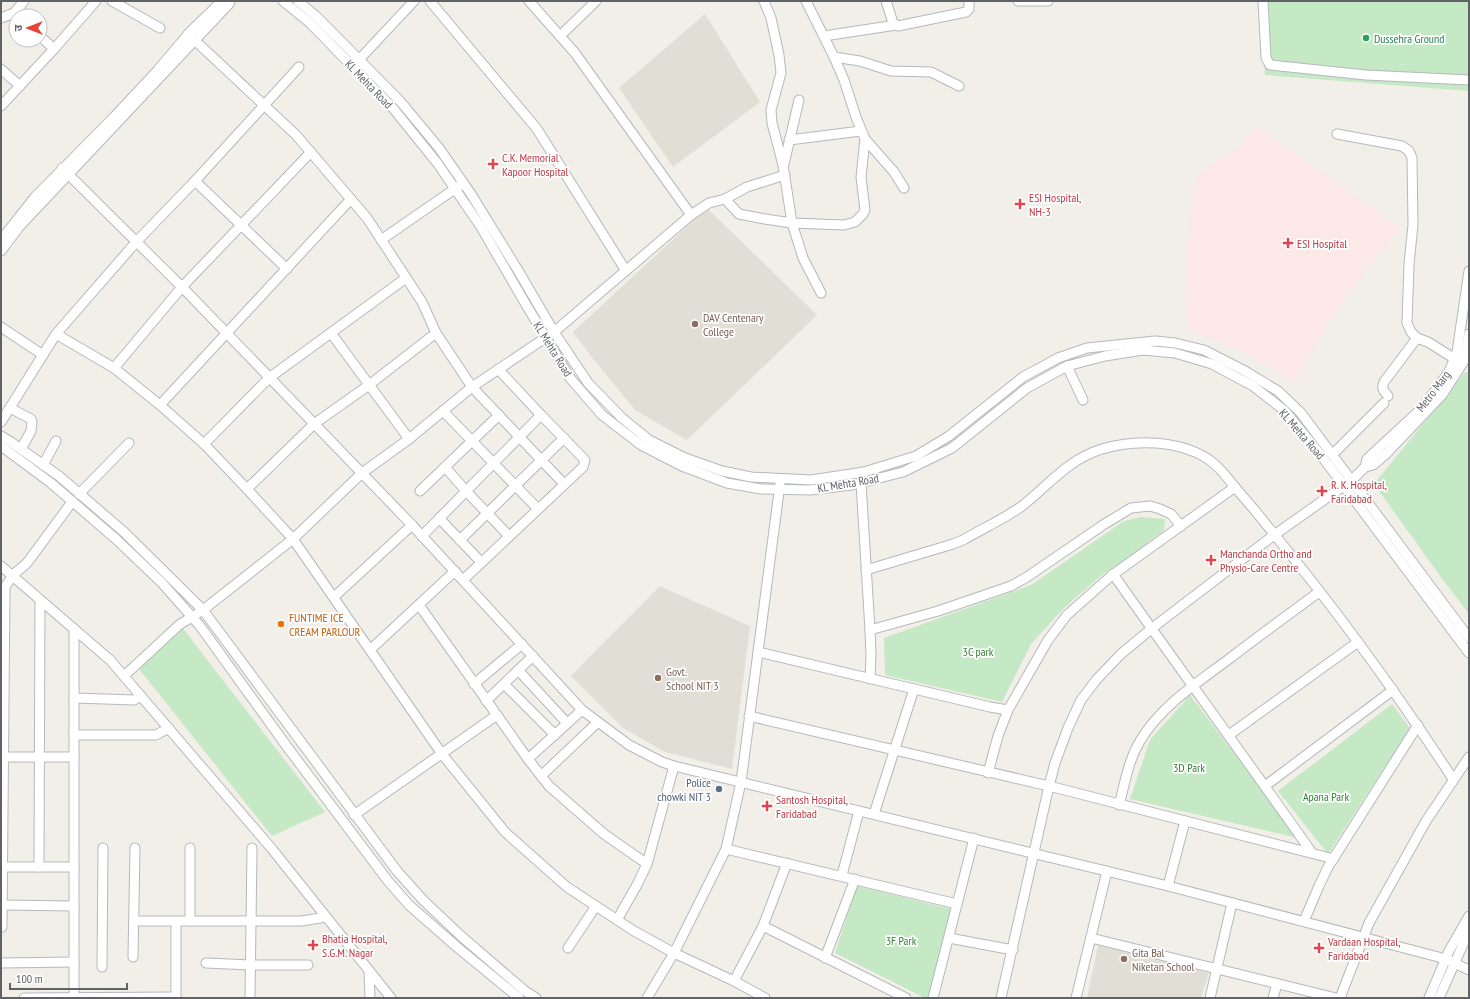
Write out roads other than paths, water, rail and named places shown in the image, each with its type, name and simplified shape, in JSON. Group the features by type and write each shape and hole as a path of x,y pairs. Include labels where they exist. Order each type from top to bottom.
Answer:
{"street":[{"path":"1,106 96,1"},
{"path":"112,1 160,28"},
{"path":"1,251 65,171 188,34 222,1"},
{"path":"1,240 35,197 65,171 195,41 229,4 230,1"},
{"name":"KL Mehta Road","path":"283,1 310,23 392,107 438,164 459,186"},
{"name":"KL Mehta Road","path":"298,1 317,17 400,101 439,148 481,227 550,335 588,384 622,418 649,440 685,458 722,471 751,477 811,480 864,472 916,456 949,436 1023,377 1058,358 1087,348 1155,341 1175,343 1204,350 1245,370 1278,391 1301,412 1469,638"},
{"path":"352,67 414,1"},
{"path":"430,1 537,129 626,271"},
{"path":"529,1 575,53 691,215"},
{"path":"560,36 596,1"},
{"path":"764,1 771,18 779,55 780,73 771,110 772,123 783,165 792,222 803,258 822,292"},
{"path":"806,1 844,80 863,135 894,172 904,188"},
{"path":"886,1 890,17 896,25"},
{"path":"824,36 966,12 969,9 969,1"},
{"path":"1018,1 1048,1"},
{"path":"1263,1 1266,58 1268,62 1274,66 1366,75 1469,80"},
{"path":"188,34 296,135 367,218 422,302 436,333 472,387 564,484"},
{"path":"48,43 54,49"},
{"path":"834,57 860,61 891,71 931,72 959,86"},
{"path":"1,422 56,334 137,241 195,181 299,67"},
{"path":"1,69 20,86"},
{"path":"783,165 799,100"},
{"path":"1337,134 1402,146 1408,149 1411,154 1413,225 1406,320 1408,327 1417,338 1428,342 1460,360"},
{"path":"789,140 863,135"},
{"path":"725,199 740,214 765,219 839,226 850,224 859,220 865,210 861,173 863,135"},
{"path":"114,368 182,287 311,152"},
{"path":"65,171 137,241 412,525 582,710 629,746 662,762 674,766 1107,870 1364,936 1446,959 1469,970"},
{"path":"124,676 179,625 203,610 293,538 362,473 409,439 472,387 550,335 691,215 709,203 725,199 747,187 785,175"},
{"path":"195,181 287,269"},
{"path":"381,240 459,186"},
{"path":"160,405 351,199"},
{"name":"Metro Marg","path":"1460,360 1460,336 1469,271"},
{"path":"204,444 269,378 406,278"},
{"path":"1,327 43,355"},
{"path":"331,333 409,439"},
{"path":"247,489 314,424 369,385 436,333"},
{"path":"56,334 114,368 160,405 204,444 293,538 442,754 505,832 568,887 634,931 674,953 734,981 765,998"},
{"name":"Metro Marg","path":"1002,998 1049,786 1068,728 1081,700 1121,654 1151,629 1275,535 1352,480 1365,467 1367,459 1423,407 1449,372 1460,360 1469,334"},
{"name":"KL Mehta Road","path":"550,335 570,378 602,415 641,445 682,466 727,483 761,489 810,490 861,483 902,472 952,448 1027,388 1067,366 1105,356 1143,350 1175,353 1212,364 1253,386 1285,411 1320,454 1469,653"},
{"path":"1333,454 1386,400 1382,390 1384,382 1417,338"},
{"path":"1067,366 1083,400"},
{"path":"463,580 583,467 585,460 498,369"},
{"path":"10,408 31,419 32,422 31,431 22,449"},
{"path":"443,411 538,509"},
{"path":"420,491 499,415"},
{"path":"422,536 541,415"},
{"path":"1,436 22,449 43,465 124,532 203,610 397,871 461,936 525,991 536,998"},
{"path":"460,540 564,438"},
{"path":"43,465 56,441"},
{"path":"79,494 129,443"},
{"path":"866,570 963,540 1017,509 1074,462 1103,449 1143,443 1176,447 1191,451 1214,463 1275,535 1358,642 1418,725 1453,779"},
{"path":"1,446 51,483 162,583 192,617 388,881 409,905 456,947 519,998"},
{"path":"445,467 486,514 509,536"},
{"path":"647,998 674,953 726,848 741,782 780,478"},
{"path":"861,483 870,630 870,679"},
{"path":"988,773 998,736 1008,710 1044,647 1077,604 1113,574 1235,486"},
{"path":"2,927 4,594 6,583 27,563 72,502"},
{"path":"870,630 938,612 1011,586 1131,508 1150,506 1160,508 1171,514 1181,526"},
{"path":"439,518 481,562"},
{"path":"334,598 412,525"},
{"path":"1,566 110,660 272,849 391,998"},
{"path":"370,650 455,571"},
{"path":"1113,574 1312,853"},
{"path":"1120,805 1128,768 1140,740 1160,715 1193,686 1319,592"},
{"path":"39,867 40,600"},
{"path":"419,605 486,701 549,786 604,834 647,864"},
{"path":"74,629 74,998"},
{"path":"1229,735 1358,642"},
{"path":"474,684 522,644"},
{"path":"758,652 1008,710"},
{"path":"486,701 533,656"},
{"path":"518,670 567,723"},
{"path":"504,684 555,735"},
{"path":"874,814 914,689"},
{"path":"1265,786 1393,690"},
{"path":"74,698 134,700 141,696"},
{"path":"528,759 582,710"},
{"path":"354,815 497,715"},
{"path":"750,716 894,749 988,773 1049,786 1334,859"},
{"path":"541,776 598,722"},
{"path":"1304,921 1319,886 1334,859 1418,725"},
{"path":"74,735 156,735 169,728"},
{"path":"3,757 74,757"},
{"path":"1340,998 1369,923 1394,876 1426,821 1469,757"},
{"path":"617,920 647,864 674,766"},
{"path":"842,875 858,811"},
{"path":"1168,886 1185,821"},
{"path":"933,998 974,838"},
{"path":"102,967 103,848"},
{"path":"133,957 135,848"},
{"path":"190,848 190,921"},
{"path":"250,998 252,848"},
{"path":"726,848 855,878 957,904"},
{"path":"734,981 763,926 787,863"},
{"path":"2,867 74,867"},
{"path":"1076,998 1107,870"},
{"path":"825,958 855,878"},
{"path":"1210,998 1232,903"},
{"path":"3,905 74,906"},
{"path":"568,948 596,906"},
{"path":"1430,998 1446,959 1469,916"},
{"path":"134,921 302,921 326,917"},
{"path":"24,998 176,997 176,921"},
{"path":"763,926 892,995 906,998"},
{"path":"1439,998 1469,931"},
{"path":"948,938 1013,950"},
{"path":"1091,938 1336,998"},
{"path":"1,963 74,962"},
{"path":"206,963 251,965 308,964"},
{"path":"370,971 370,998"},
{"path":"1274,998 1277,984"}],"place":[{"name":"Dussehra Ground","path":"1366,38"},
{"name":"C.K. Memorial Kapoor Hospital","path":"493,164"},
{"name":"ESI Hospital, NH-3","path":"1020,204"},
{"name":"ESI Hospital","path":"1288,243"},
{"name":"DAV Centenary College","path":"695,324"},
{"name":"R. K. Hospital, Faridabad","path":"1322,491"},
{"name":"Manchanda Ortho and Physio-Care Centre","path":"1211,560"},
{"name":"FUNTIME ICE CREAM PARLOUR","path":"281,624"},
{"name":"Govt. School NIT 3","path":"658,678"},
{"name":"Police chowki NIT 3","path":"719,789"},
{"name":"Santosh Hospital, Faridabad","path":"767,806"},
{"name":"Bhatia Hospital, S.G.M. Nagar","path":"313,945"},
{"name":"Vardaan Hospital, Faridabad","path":"1319,948"},
{"name":"Gita Bal Niketan School","path":"1124,959"}],"park label":[{"name":"3C park","path":"978,651"},
{"name":"3D Park","path":"1189,767"},
{"name":"Apana Park","path":"1326,796"},
{"name":"3F Park","path":"901,940"}]}
